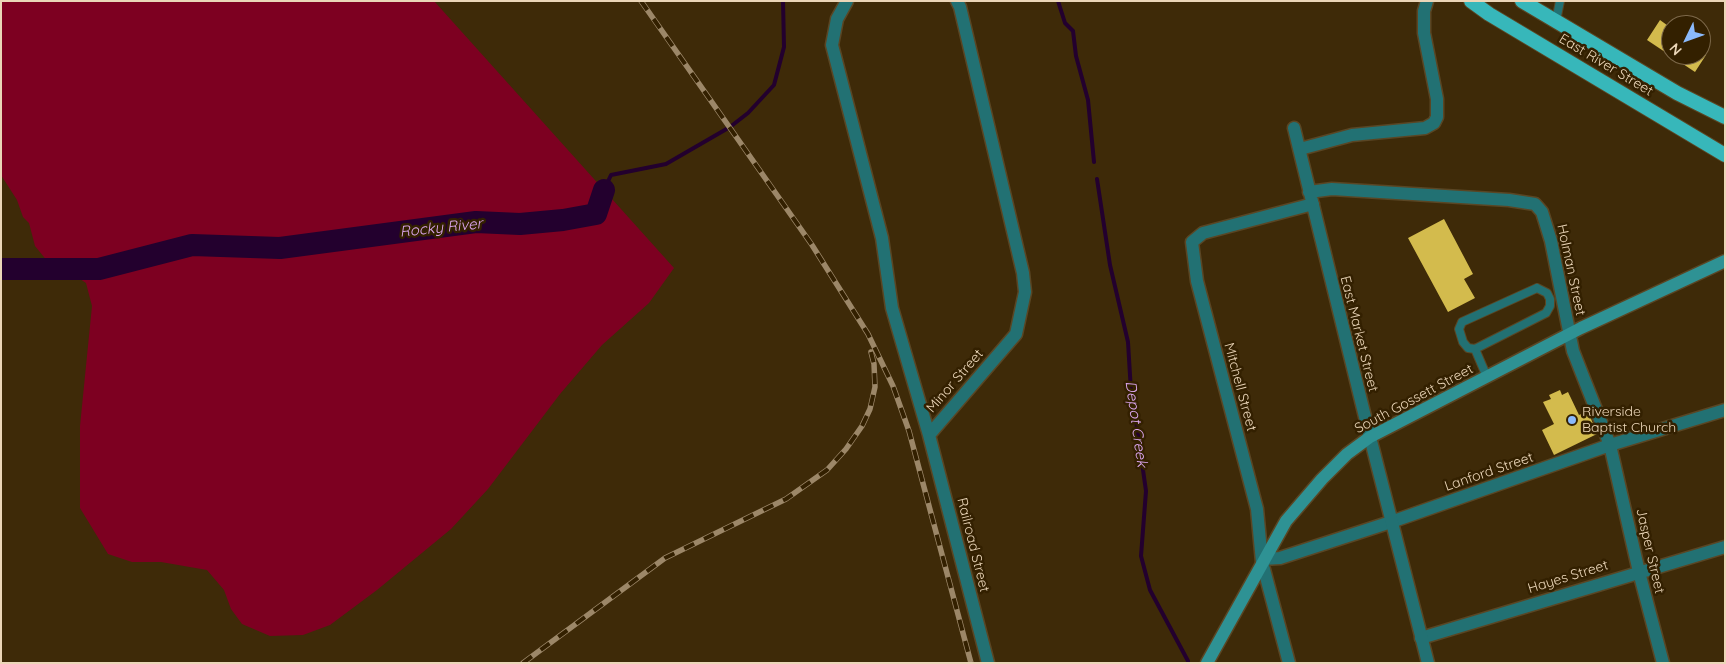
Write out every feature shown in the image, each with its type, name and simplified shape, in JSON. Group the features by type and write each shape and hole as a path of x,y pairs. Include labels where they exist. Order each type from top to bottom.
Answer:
{"highway":[{"name":"East River Street","path":"1471,1 1489,14 1725,155"},
{"name":"East River Street","path":"1531,4 1556,21 1677,93 1725,117"}],"main road":[{"name":"South Gossett Street","path":"1207,663 1263,559 1286,521 1322,479 1347,454 1370,437 1570,334 1725,261"}],"street":[{"name":"Minor Street","path":"847,1 837,19 832,45 882,238 892,308 929,435"},
{"name":"Minor Street","path":"929,435 1016,334 1025,292 1023,273 960,7 956,1"},
{"path":"1300,148 1352,135 1425,128 1434,123 1437,117 1437,99 1424,33 1424,11 1427,1"},
{"name":"East Market Street","path":"1294,128 1391,522 1428,663"},
{"name":"Holman Street","path":"1311,198 1332,189 1509,200 1535,204 1542,212 1550,241 1563,308 1574,351 1610,445"},
{"name":"Mitchell Street","path":"1289,663 1263,559 1257,509 1198,281 1192,242 1203,233 1311,198"},
{"name":"Lanford Street","path":"1263,559 1280,558 1391,522 1610,445 1725,410"},
{"name":"Railroad Street","path":"929,435 988,663"},
{"name":"Jasper Street","path":"1610,445 1638,572 1664,663"},
{"name":"Hayes Street","path":"1421,638 1725,547"}],"lane":[{"path":"1556,21 1560,1"},
{"path":"1546,313 1550,306 1550,299 1547,292 1537,288 1462,322 1459,328 1463,342 1468,348 1475,348 1546,313 1563,308"},
{"path":"1475,348 1487,377"}],"shaded area":[{"path":"1,1 434,1 674,268 649,303 602,345 560,394 488,489 451,529 377,590 330,625 303,635 270,636 242,624 231,609 224,590 207,570 161,562 132,562 108,554 80,508 80,426 92,306 86,283 55,262 48,262 35,246 29,223 23,217 17,200 1,175"}],"building":[{"path":"1660,20 1661,49 1647,40"},
{"path":"1684,65 1700,65 1695,72"},
{"path":"1444,219 1473,274 1464,279 1475,298 1448,312 1408,238"},
{"name":"Riverside Baptist Church","path":"1560,390 1562,395 1568,392 1579,415 1588,411 1597,434 1554,455 1542,430 1554,424 1543,402 1551,399 1549,395"}],"waterway":[{"name":"Rocky River","path":"604,190 611,175 666,164 730,127 748,113 774,85 784,47 783,1"},
{"name":"Depot Creek","path":"1058,1 1065,23 1073,31 1076,56 1088,100 1094,162"},
{"name":"Depot Creek","path":"1097,179 1110,265 1128,342 1132,408 1136,421 1146,491 1141,556 1150,590 1188,661"},
{"name":"Rocky River","path":"1,269 99,269 192,245 280,248 476,222 520,224 563,220 596,214 604,190"}],"railway":[{"path":"641,1 812,245 868,334 893,386 909,431 971,663"},
{"path":"523,663 665,558 786,499 827,470 846,449 862,426 870,409 875,387 874,364 871,352"}],"place":[{"name":"Riverside Baptist Church","path":"1572,420"}]}
